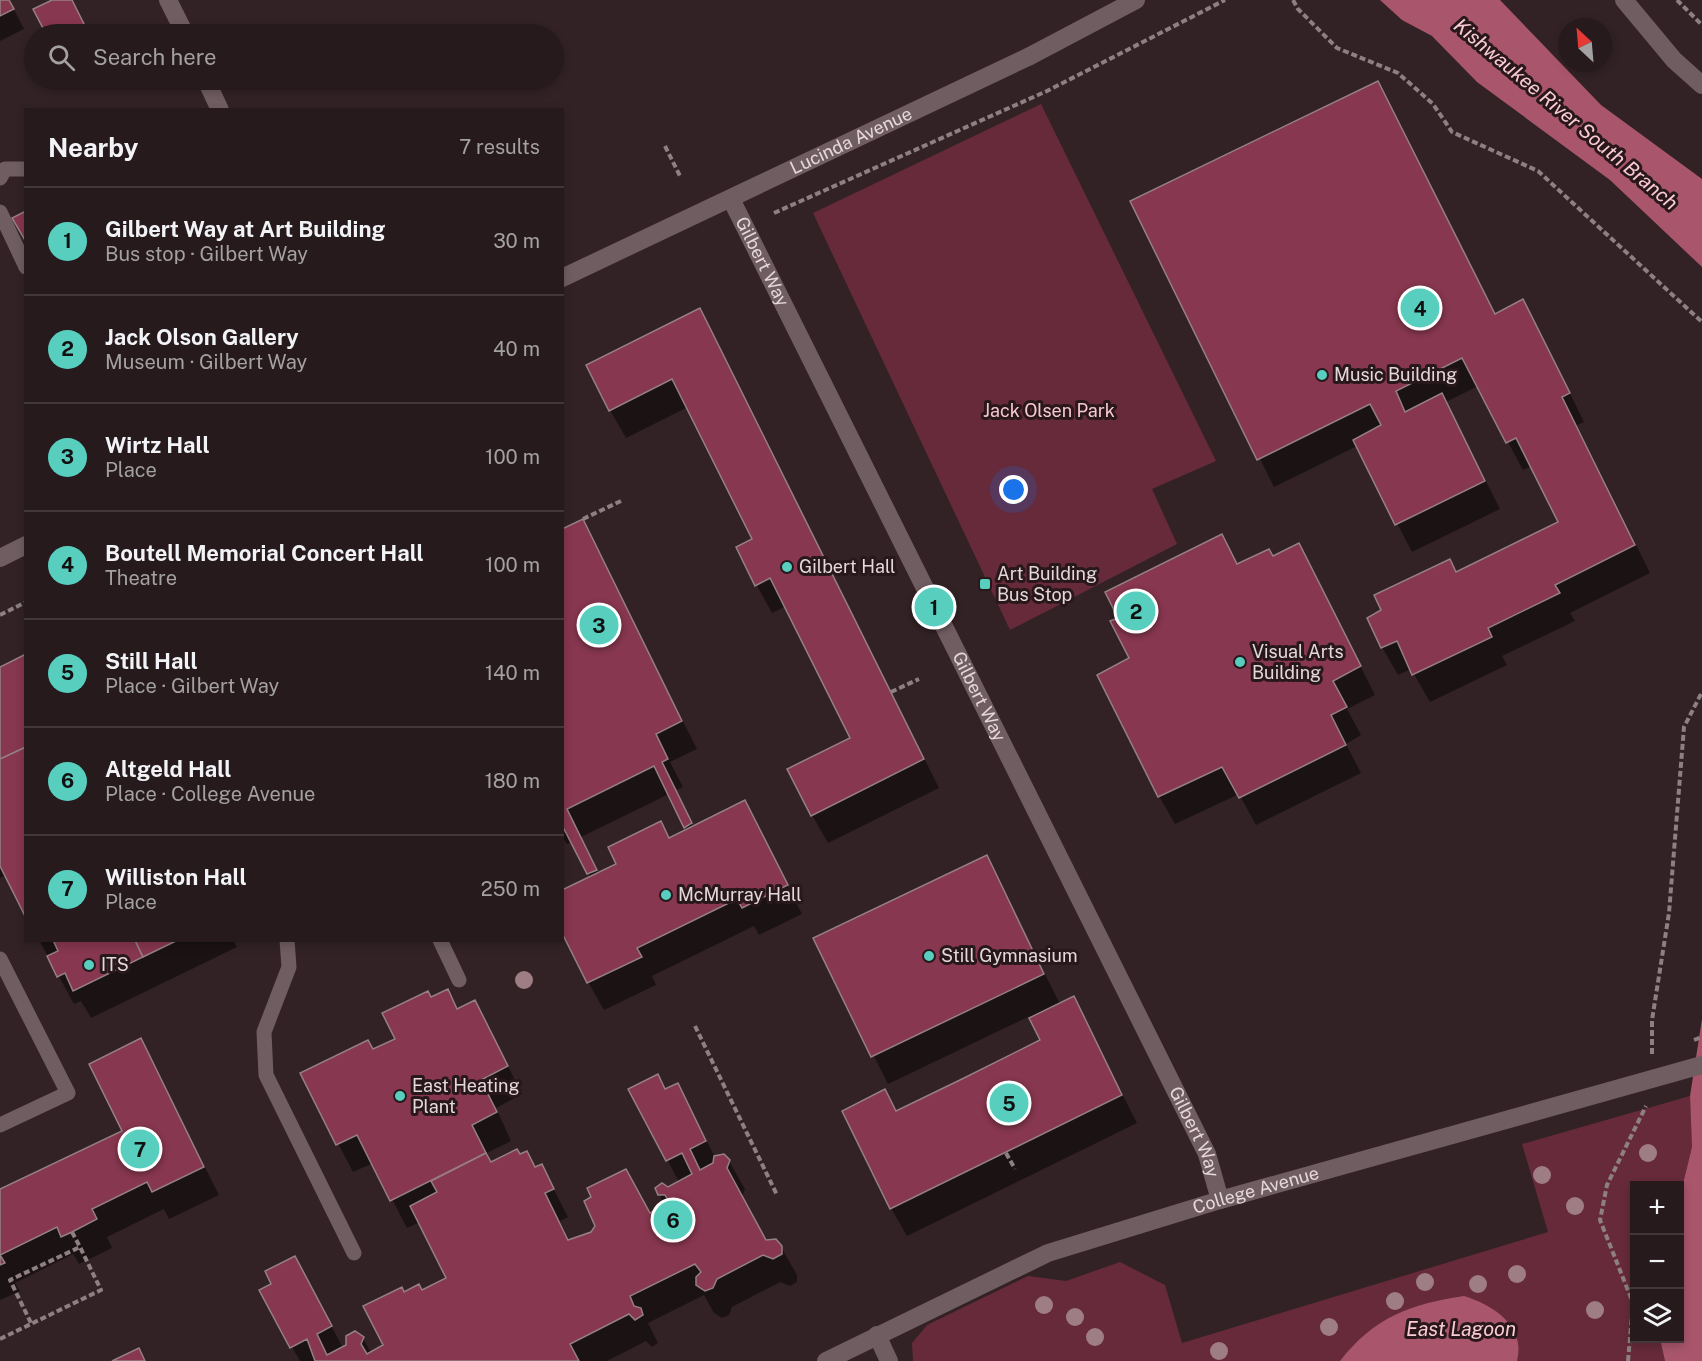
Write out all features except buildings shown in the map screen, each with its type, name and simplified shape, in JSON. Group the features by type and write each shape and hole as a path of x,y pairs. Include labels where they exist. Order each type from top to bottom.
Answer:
{"street":[{"path":"168,0 179,24"},
{"name":"Lucinda Avenue","path":"564,277 1030,56 1117,4 1136,0"},
{"path":"1624,0 1674,60 1702,85"},
{"path":"211,90 219,108"},
{"name":"Gilbert Way","path":"731,199 1207,1154 1220,1200"},
{"path":"0,558 24,546"},
{"name":"College Avenue","path":"826,1361 1048,1253 1220,1200 1702,1065"},
{"path":"877,1335 889,1361"}],"lane":[{"path":"0,178 5,169 24,169"},
{"path":"0,212 24,263"},
{"path":"286,942 290,967 264,1032 266,1075 354,1253"},
{"path":"441,942 459,980"},
{"path":"0,959 68,1093 0,1125"}],"path":[{"path":"774,213 1047,91 1225,0"},
{"path":"1293,0 1298,9 1337,48 1398,73 1433,104 1452,132 1538,171 1702,322"},
{"path":"1677,0 1702,25"},
{"path":"665,146 680,176"},
{"path":"583,519 623,500"},
{"path":"0,615 24,603"},
{"path":"891,692 919,679"},
{"path":"1628,1361 1633,1303 1600,1220 1607,1185 1646,1109 1651,1081 1652,1020 1669,913 1684,728 1702,692"},
{"path":"694,1026 777,1194"},
{"path":"1006,1153 1015,1169"},
{"path":"0,1339 101,1290 72,1232"},
{"path":"31,1323 10,1280 80,1247"}],"green space":[{"name":"Jack Olsen Park","path":"1041,104 1216,461 1152,489 1177,544 1010,630 813,213"},
{"path":"1690,1096 1692,1147 1684,1181 1630,1181 1630,1343 1661,1343 1665,1361 913,1361 912,1343 927,1325 1028,1276 1066,1281 1120,1262 1165,1285 1182,1343 1548,1232 1522,1144"}],"water":[{"name":"Kishwaukee River South Branch","path":"1380,0 1500,0 1558,60 1558,72 1569,72 1601,105 1702,179 1702,267 1610,180 1477,82 1432,36 1402,20"},
{"path":"1702,1019 1702,1361 1665,1361 1661,1343 1684,1343 1684,1181 1692,1147 1690,1096"},
{"name":"East Lagoon","path":"1464,1296 1496,1311 1512,1327 1517,1337 1517,1361 1340,1361 1366,1333 1395,1315 1427,1303"}],"place":[{"name":"Boutell Memorial Concert Hall","path":"1420,308"},
{"name":"Music Building","path":"1322,375"},
{"name":"Gilbert Hall","path":"787,567"},
{"name":"Art Building Bus Stop","path":"985,584"},
{"name":"Gilbert Way at Art Building","path":"934,607"},
{"name":"Jack Olson Gallery","path":"1136,611"},
{"name":"Wirtz Hall","path":"599,625"},
{"name":"Visual Arts Building","path":"1240,662"},
{"name":"McMurray Hall","path":"666,895"},
{"name":"Still Gymnasium","path":"929,956"},
{"name":"ITS","path":"89,965"},
{"name":"East Heating Plant","path":"400,1096"},
{"name":"Still Hall","path":"1009,1103"},
{"name":"Williston Hall","path":"140,1149"},
{"name":"Altgeld Hall","path":"673,1220"}]}
